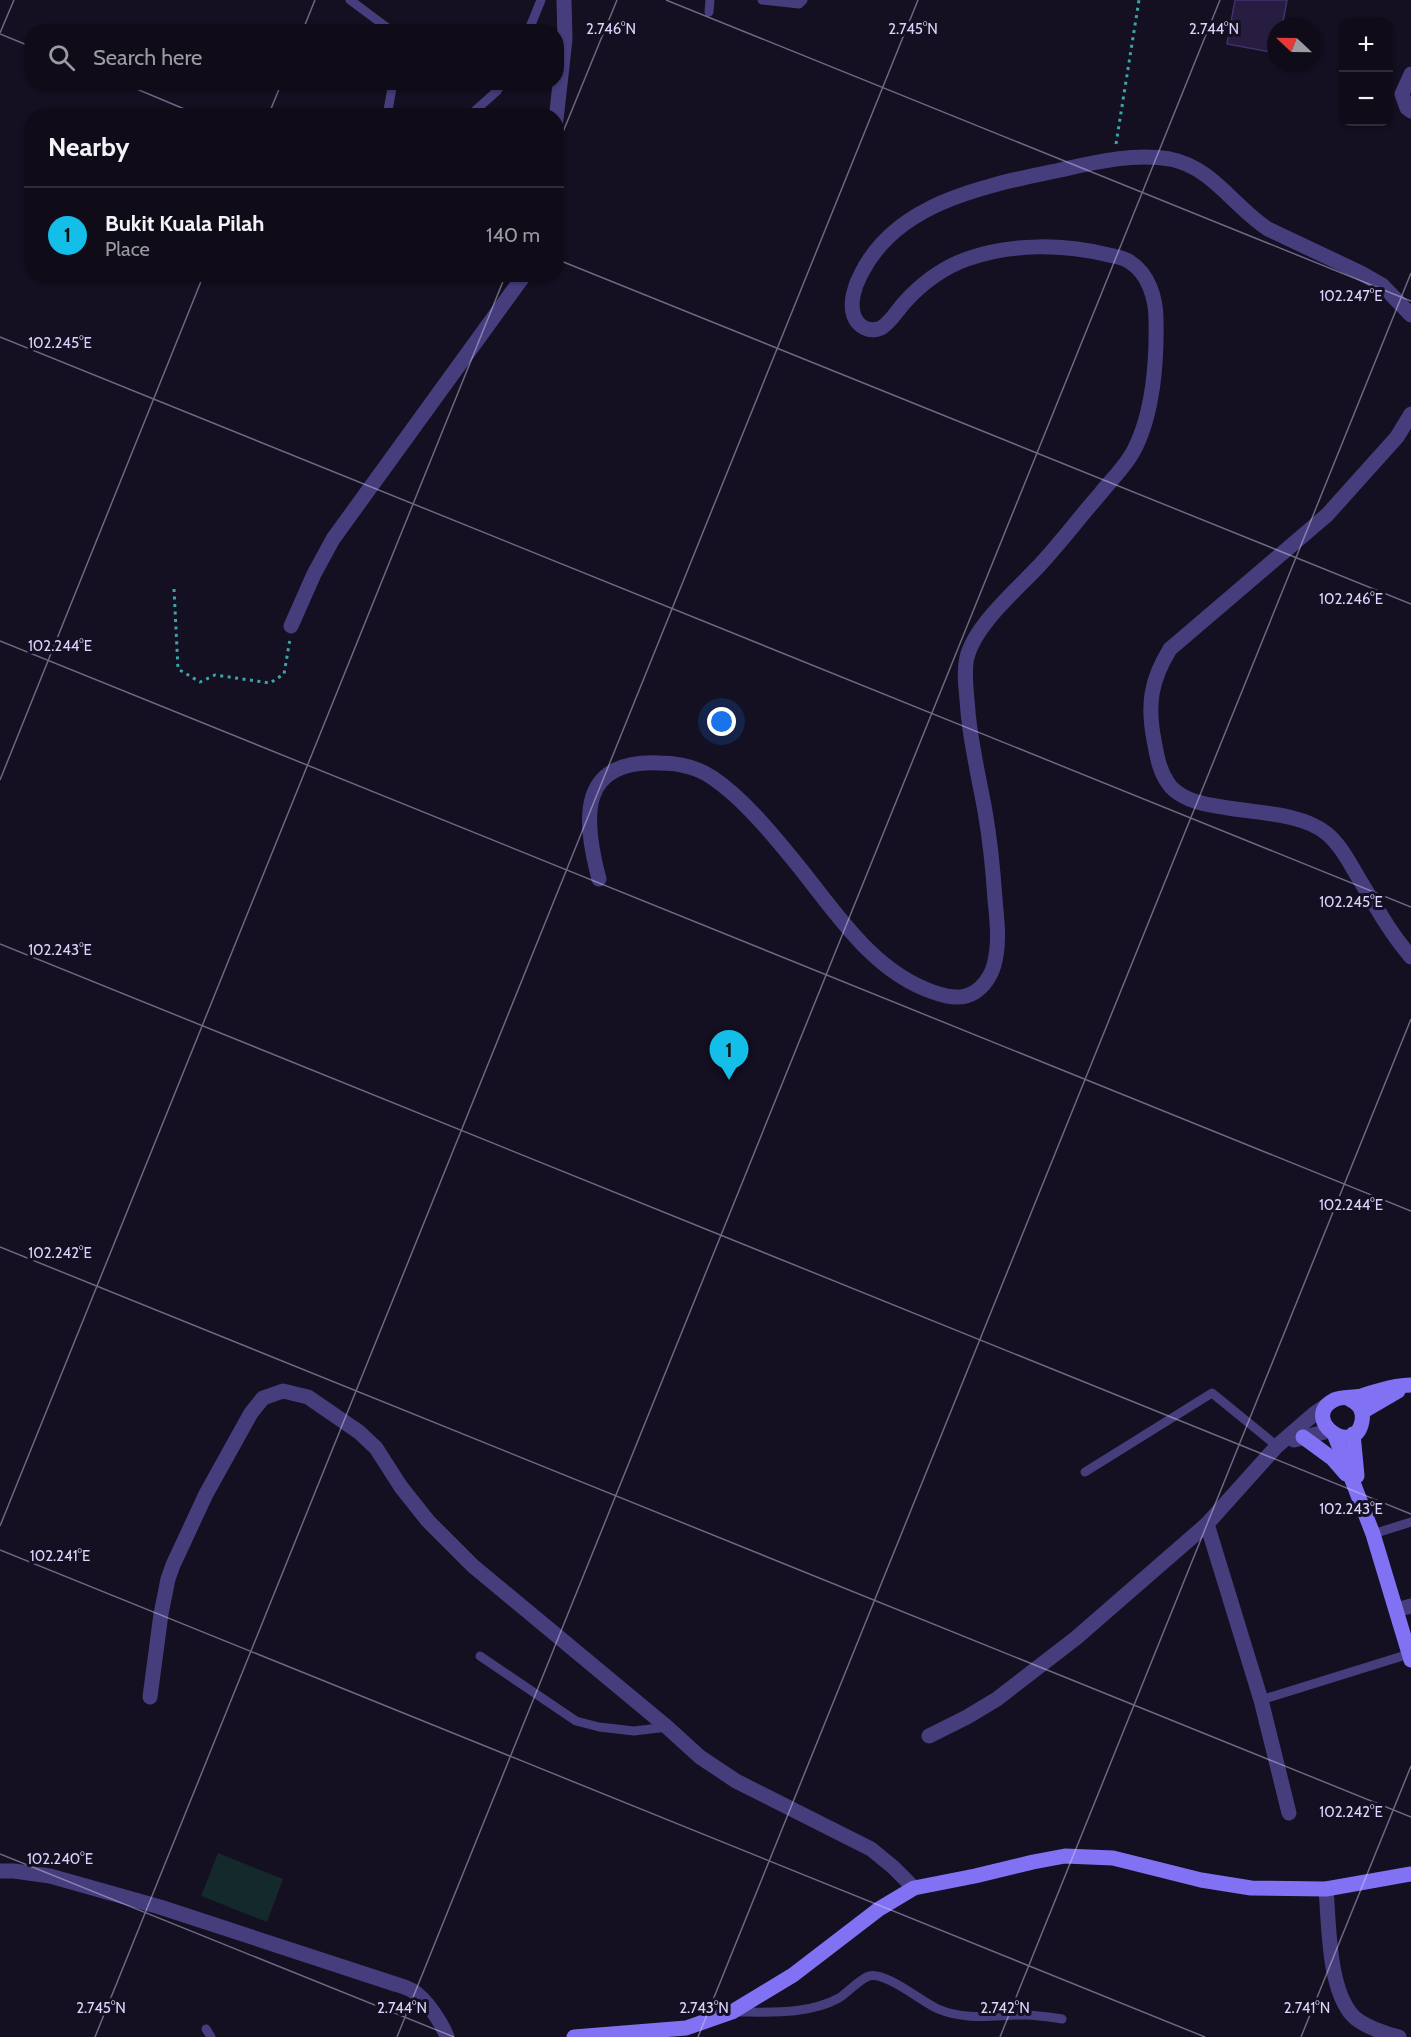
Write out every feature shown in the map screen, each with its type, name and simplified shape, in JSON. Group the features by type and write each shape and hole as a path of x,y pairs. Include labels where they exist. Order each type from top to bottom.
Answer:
{"street":[{"path":"564,0 564,48"},
{"path":"1411,74 1402,94 1407,108 1411,111"},
{"path":"557,108 559,90"},
{"path":"598,879 591,851 589,824 592,797 601,782 612,770 630,763 676,763 696,768 715,779 750,811 858,939 873,955 906,980 934,993 958,998 971,996 982,987 993,971 998,945 998,928 991,854 970,732 966,681 968,652 988,621 1046,558 1131,456 1148,414 1156,316 1153,294 1142,272 1122,258 1091,251 1028,247 991,252 936,274 879,329 870,330 862,327 855,320 854,292 859,277 876,249 902,226 936,204 975,189 1114,159 1167,158 1186,163 1214,181 1255,220 1268,229 1382,285 1411,315"},
{"path":"291,626 314,574 333,539 519,282"},
{"path":"1411,414 1397,437 1327,515 1170,649 1152,683 1151,707 1152,732 1160,769 1169,786 1183,797 1197,802 1278,814 1303,820 1326,832 1340,848 1391,932 1411,957"},
{"path":"929,1736 997,1699 1076,1638 1207,1524 1276,1446 1314,1414 1337,1399 1349,1399 1410,1385"},
{"path":"1362,1412 1410,1385"},
{"path":"150,1696 161,1614 173,1565 206,1494 251,1413 263,1398 283,1390 308,1397 359,1432 376,1448 401,1487 428,1521 472,1566 668,1727 700,1757 736,1781 871,1850 893,1867 914,1888"},
{"path":"1276,1446 1303,1437 1332,1433 1348,1437 1353,1434 1361,1425 1362,1412 1355,1402 1349,1399"},
{"path":"1327,1405 1323,1414 1324,1423 1332,1433 1357,1489 1404,1608 1410,1658"},
{"path":"1353,1434 1357,1489"},
{"path":"1303,1437 1333,1459 1357,1489"},
{"path":"1207,1524 1261,1700 1289,1813"},
{"path":"574,2037 685,2033 732,2012 793,1975 830,1944 879,1909 914,1888 1033,1862 1065,1856 1113,1858 1202,1880 1251,1888 1326,1889 1411,1874"},
{"path":"0,1871 50,1876 160,1907 415,1991 431,2009 444,2028 447,2037"},
{"path":"1326,1889 1336,1986 1353,2016 1381,2032 1399,2037"}],"lane":[{"path":"350,0 382,24"},
{"path":"532,24 542,0"},
{"path":"709,12 710,0"},
{"path":"762,0 799,4 803,0"},
{"path":"388,108 392,90"},
{"path":"478,108 498,90"},
{"path":"1085,1472 1212,1393 1276,1446"},
{"path":"1373,1534 1411,1522"},
{"path":"480,1656 576,1721 599,1727 634,1731 668,1727"},
{"path":"1261,1700 1410,1658"},
{"path":"732,2012 784,2012 810,2008 838,1998 868,1976 880,1976 936,2008 952,2014 1026,2015 1062,2019"}],"path":[{"path":"1116,146 1138,0"},
{"path":"174,589 178,669 200,682 215,675 270,683 285,674 291,626"}],"green space":[{"path":"218,1853 283,1879 267,1922 201,1896"}],"building":[{"path":"1235,0 1287,0 1284,18 1267,18 1267,51 1227,44"}],"place":[{"name":"Bukit Kuala Pilah","path":"729,1080"}]}
